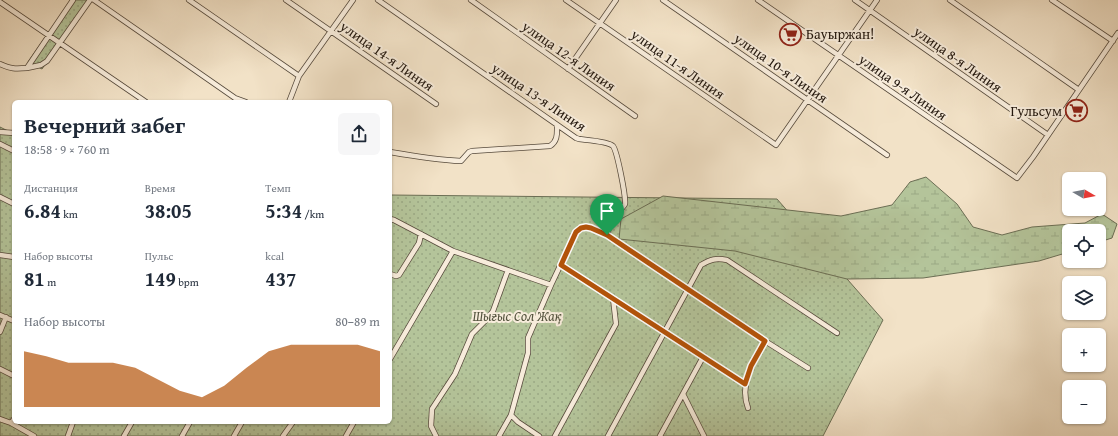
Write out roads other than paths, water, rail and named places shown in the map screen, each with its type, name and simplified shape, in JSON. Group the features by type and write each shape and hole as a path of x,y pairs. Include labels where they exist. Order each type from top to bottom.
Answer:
{"street":[{"path":"27,68 73,0"},
{"path":"0,64 16,69 41,65 47,61 90,0"},
{"path":"94,0 235,98 240,100"},
{"path":"189,0 299,76"},
{"name":"улица 14-я Линия","path":"286,0 436,104"},
{"path":"289,100 299,76 353,0"},
{"name":"улица 13-я Линия","path":"378,0 579,140 608,143 613,146 616,154 625,204 615,214 610,222 607,235"},
{"name":"улица 12-я Линия","path":"471,0 635,116"},
{"name":"улица 11-я Линия","path":"566,0 776,145 808,100"},
{"path":"568,69 616,0"},
{"name":"улица 10-я Линия","path":"663,0 887,155"},
{"name":"улица 9-я Линия","path":"758,0 1016,178 1048,135"},
{"name":"улица 8-я Линия","path":"855,0 1048,135"},
{"path":"808,100 877,0"},
{"path":"950,0 1079,90"},
{"path":"1052,0 1113,41"},
{"path":"0,2 143,100"},
{"path":"1048,135 1118,33"},
{"path":"392,152 416,157 461,161 469,152 472,151 550,146 556,141 557,125"},
{"path":"0,132 12,133"},
{"path":"0,144 12,150"},
{"path":"0,197 12,203"},
{"path":"392,220 453,251 551,285"},
{"path":"499,436 511,415 528,353 528,338 576,232 581,228 591,228 607,235 765,341 808,368"},
{"path":"392,275 399,275 419,243 421,234"},
{"path":"392,356 453,251"},
{"path":"0,255 12,257"},
{"path":"608,436 701,265 711,260 728,260 837,333"},
{"path":"561,265 745,384"},
{"path":"436,436 431,426 432,409 455,374 472,334 493,311 508,270"},
{"path":"555,436 616,324 614,298"},
{"path":"0,315 12,320"},
{"path":"0,332 6,317"},
{"path":"748,408 745,400 745,384 751,366 765,341"},
{"path":"660,436 703,357"},
{"path":"0,370 12,375"},
{"path":"683,394 704,436"},
{"path":"511,415 518,422 539,436"},
{"path":"0,419 11,423"},
{"path":"13,424 34,436"},
{"path":"68,436 73,424"},
{"path":"124,436 131,424"},
{"path":"182,436 189,424"},
{"path":"234,436 241,424"},
{"path":"283,436 292,424"},
{"path":"346,436 353,424"}],"place":[{"name":"Бауыржан!","path":"790,34"},
{"name":"Гульсум","path":"1077,111"}],"park label":[{"name":"Шығыс Сол Жақ","path":"517,316"}]}
